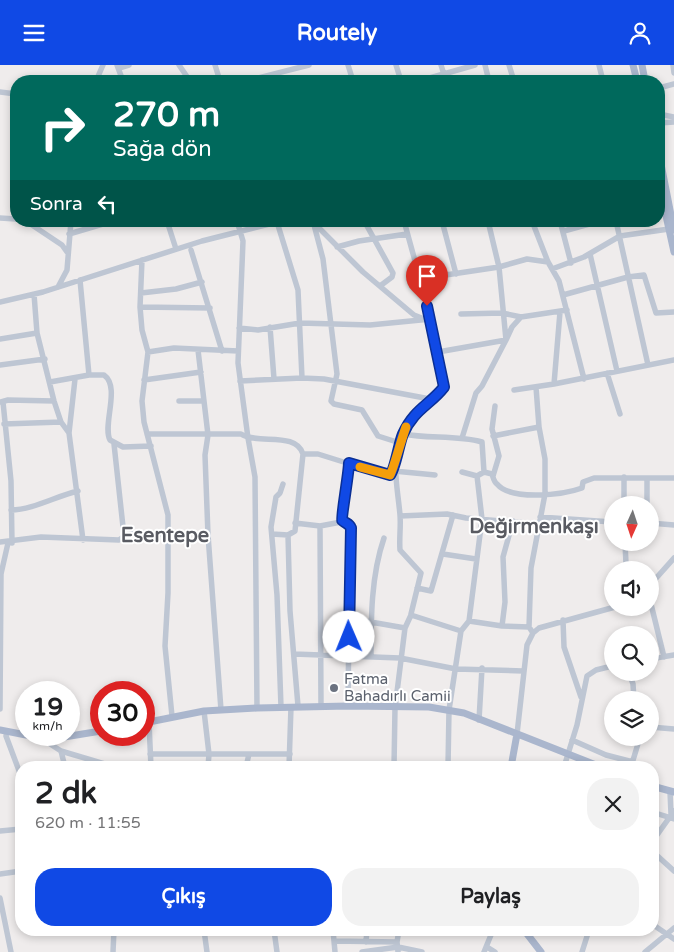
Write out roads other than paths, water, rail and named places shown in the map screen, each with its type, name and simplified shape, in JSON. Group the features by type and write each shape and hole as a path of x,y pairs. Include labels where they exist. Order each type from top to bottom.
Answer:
{"main road":[{"path":"665,178 671,201 671,230"},
{"path":"665,207 674,252"},
{"path":"155,720 204,711 257,708 321,706 429,707 449,710 479,720 586,761"},
{"path":"512,761 517,734"},
{"path":"659,788 672,792"},
{"path":"529,936 541,952"}],"street":[{"path":"118,67 129,65"},
{"path":"270,75 309,65"},
{"path":"441,65 444,75 475,65"},
{"path":"673,65 674,73"},
{"path":"35,227 62,245 67,252"},
{"path":"58,287 67,270 70,227"},
{"path":"69,234 92,227"},
{"path":"168,227 176,249"},
{"path":"239,227 241,231 238,351 240,381 255,477 257,708"},
{"path":"0,302 58,287 176,249 252,227"},
{"path":"280,227 295,277 300,323 302,378"},
{"path":"314,227 324,259 337,374 330,397 332,403 362,410 378,436 400,443"},
{"path":"318,227 337,247 414,315 428,320"},
{"path":"368,227 393,273 392,277 380,286"},
{"path":"394,761 395,708 400,658 405,628 411,614 421,573 400,550 400,515 394,471 395,457 409,422 444,387 438,352 428,320 420,279 405,227"},
{"path":"444,227 456,274"},
{"path":"489,227 499,267 506,340"},
{"path":"534,227 548,262 557,275 584,379"},
{"path":"562,227 571,263"},
{"path":"564,231 578,227"},
{"path":"618,227 648,365"},
{"path":"552,269 590,254 620,236 671,230"},
{"path":"337,247 407,234"},
{"path":"191,250 222,351"},
{"path":"590,254 617,371"},
{"path":"420,279 499,267 527,259 548,262"},
{"path":"142,260 140,307 142,330 148,352 142,401 147,434 168,515 165,646 172,716"},
{"path":"563,295 628,277 644,275 656,313 674,312"},
{"path":"80,280 89,375"},
{"path":"141,293 176,289 202,282"},
{"path":"34,294 37,333 54,401 61,422 69,433"},
{"path":"140,307 210,308"},
{"path":"461,314 502,313 521,317 566,310"},
{"path":"554,384 560,312"},
{"path":"462,438 476,393 482,386 512,327 521,317"},
{"path":"239,328 258,330 300,323 370,325 428,320"},
{"path":"270,327 274,379"},
{"path":"0,339 37,333"},
{"path":"438,352 506,340"},
{"path":"148,352 174,348 238,351"},
{"path":"198,350 208,435 205,455 208,535 221,711"},
{"path":"0,365 45,359"},
{"path":"514,390 584,379 674,360"},
{"path":"144,380 200,372"},
{"path":"607,373 620,414"},
{"path":"50,383 89,375 104,375 110,383 111,411 108,436 114,444 124,536"},
{"path":"240,381 302,378 335,381 430,399"},
{"path":"75,379 69,433 83,540"},
{"path":"533,633 529,627 531,568 545,494 545,459 539,427 536,387"},
{"path":"0,709 1,574 10,543 12,511 2,402 54,401"},
{"path":"179,401 204,401"},
{"path":"495,406 493,436 499,456 493,475 497,485 506,491 536,496 568,493 582,488 583,482 594,478 674,478"},
{"path":"4,424 61,422"},
{"path":"493,436 539,427"},
{"path":"147,434 241,434 248,438 294,441 304,453 318,454 382,474 390,475 394,471 435,475"},
{"path":"403,434 462,438 482,442 484,473"},
{"path":"114,444 133,448 151,446"},
{"path":"272,535 288,535 294,531 304,453"},
{"path":"348,706 351,528 344,522 341,515 348,486 349,463"},
{"path":"462,472 477,476 484,473 493,475"},
{"path":"448,761 449,710 461,631 469,621 482,519 477,476"},
{"path":"624,477 624,496"},
{"path":"647,477 647,496"},
{"path":"281,707 278,595 272,535 276,497 280,493 283,484"},
{"path":"12,511 22,510 60,495 78,491"},
{"path":"400,515 453,515 513,521 604,522"},
{"path":"417,588 431,591 453,515"},
{"path":"502,626 505,602 503,557 513,521"},
{"path":"295,523 320,526 344,522"},
{"path":"659,524 674,525"},
{"path":"320,526 321,706"},
{"path":"0,542 10,543 41,537 119,540 124,536 138,534 168,535"},
{"path":"288,535 294,654 294,707 289,761"},
{"path":"372,657 371,621 377,564 384,538"},
{"path":"443,554 476,559"},
{"path":"659,575 674,558"},
{"path":"517,734 527,645 533,633 539,628 563,620 604,610"},
{"path":"411,614 461,631"},
{"path":"654,616 664,657"},
{"path":"348,618 405,628"},
{"path":"563,620 564,647 581,697"},
{"path":"469,621 502,626 529,627"},
{"path":"294,654 400,658 456,669 482,668 523,671"},
{"path":"659,658 674,655"},
{"path":"479,720 482,668"},
{"path":"566,761 586,676 596,669 604,668"},
{"path":"204,711 208,761"},
{"path":"659,728 674,729"},
{"path":"3,730 15,761"},
{"path":"572,740 622,761"},
{"path":"53,746 61,751 95,761"},
{"path":"149,746 151,761"},
{"path":"633,761 637,746"},
{"path":"61,751 64,761"},
{"path":"150,754 290,754"},
{"path":"247,761 249,754"},
{"path":"659,832 672,815 672,792"},
{"path":"659,812 672,815"},
{"path":"0,831 15,830"},
{"path":"659,857 674,871"},
{"path":"0,874 15,872"},
{"path":"0,898 12,952"},
{"path":"645,952 674,928"},
{"path":"659,929 674,939"},
{"path":"113,952 114,936"},
{"path":"205,936 206,952"},
{"path":"275,936 277,952"},
{"path":"334,936 335,952"},
{"path":"366,936 366,942"},
{"path":"491,936 486,949 495,952"},
{"path":"582,952 588,936"},
{"path":"334,941 366,942 420,951"},
{"path":"362,952 398,947"}],"place":[{"name":"Fatma Bahadırlı Camii","path":"334,688"}],"district":[{"name":"Değirmenkaşı","path":"534,526"},
{"name":"Esentepe","path":"165,535"}]}
